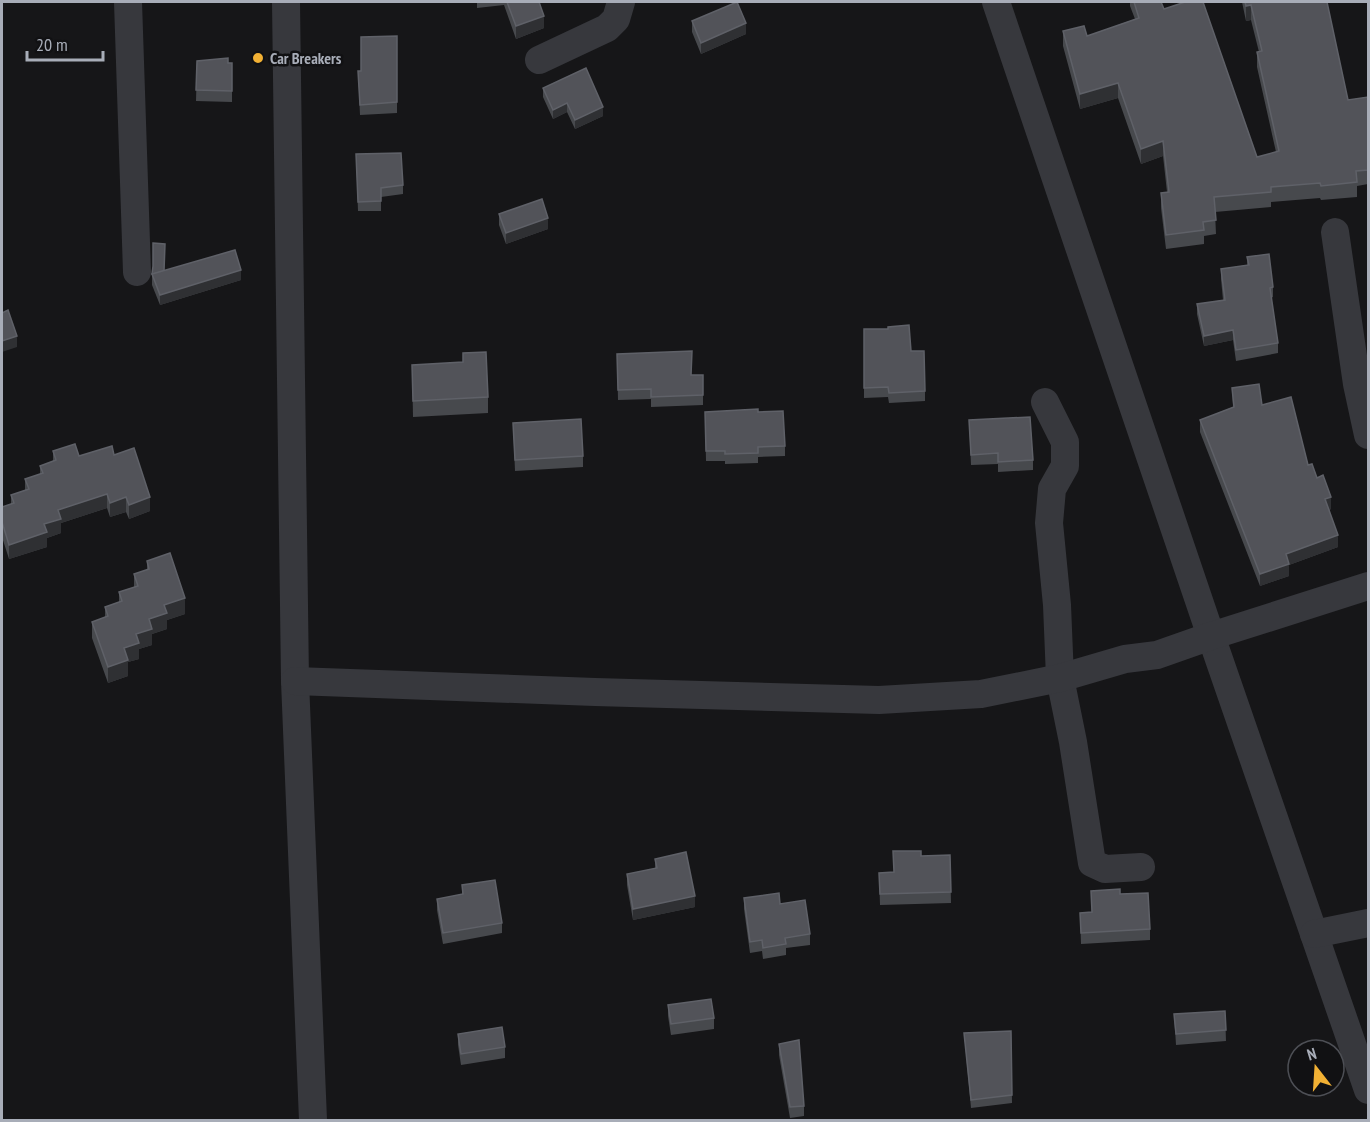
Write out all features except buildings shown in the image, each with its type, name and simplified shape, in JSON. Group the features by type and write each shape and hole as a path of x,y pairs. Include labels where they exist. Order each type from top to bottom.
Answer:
{"street":[{"path":"128,2 136,272"},
{"path":"286,2 295,681 313,1120"},
{"path":"538,60 608,28 616,19 621,2"},
{"path":"996,2 1368,1090"},
{"path":"1335,231 1357,384 1368,435"},
{"path":"1045,402 1065,442 1065,466 1052,489 1049,523 1057,605 1060,678 1073,742 1092,863 1105,869 1141,867"},
{"path":"295,681 595,693 879,700 981,694 1060,678 1125,659 1157,655 1368,585"},
{"path":"1314,934 1368,923"}],"place":[{"name":"Car Breakers","path":"258,58"}]}
